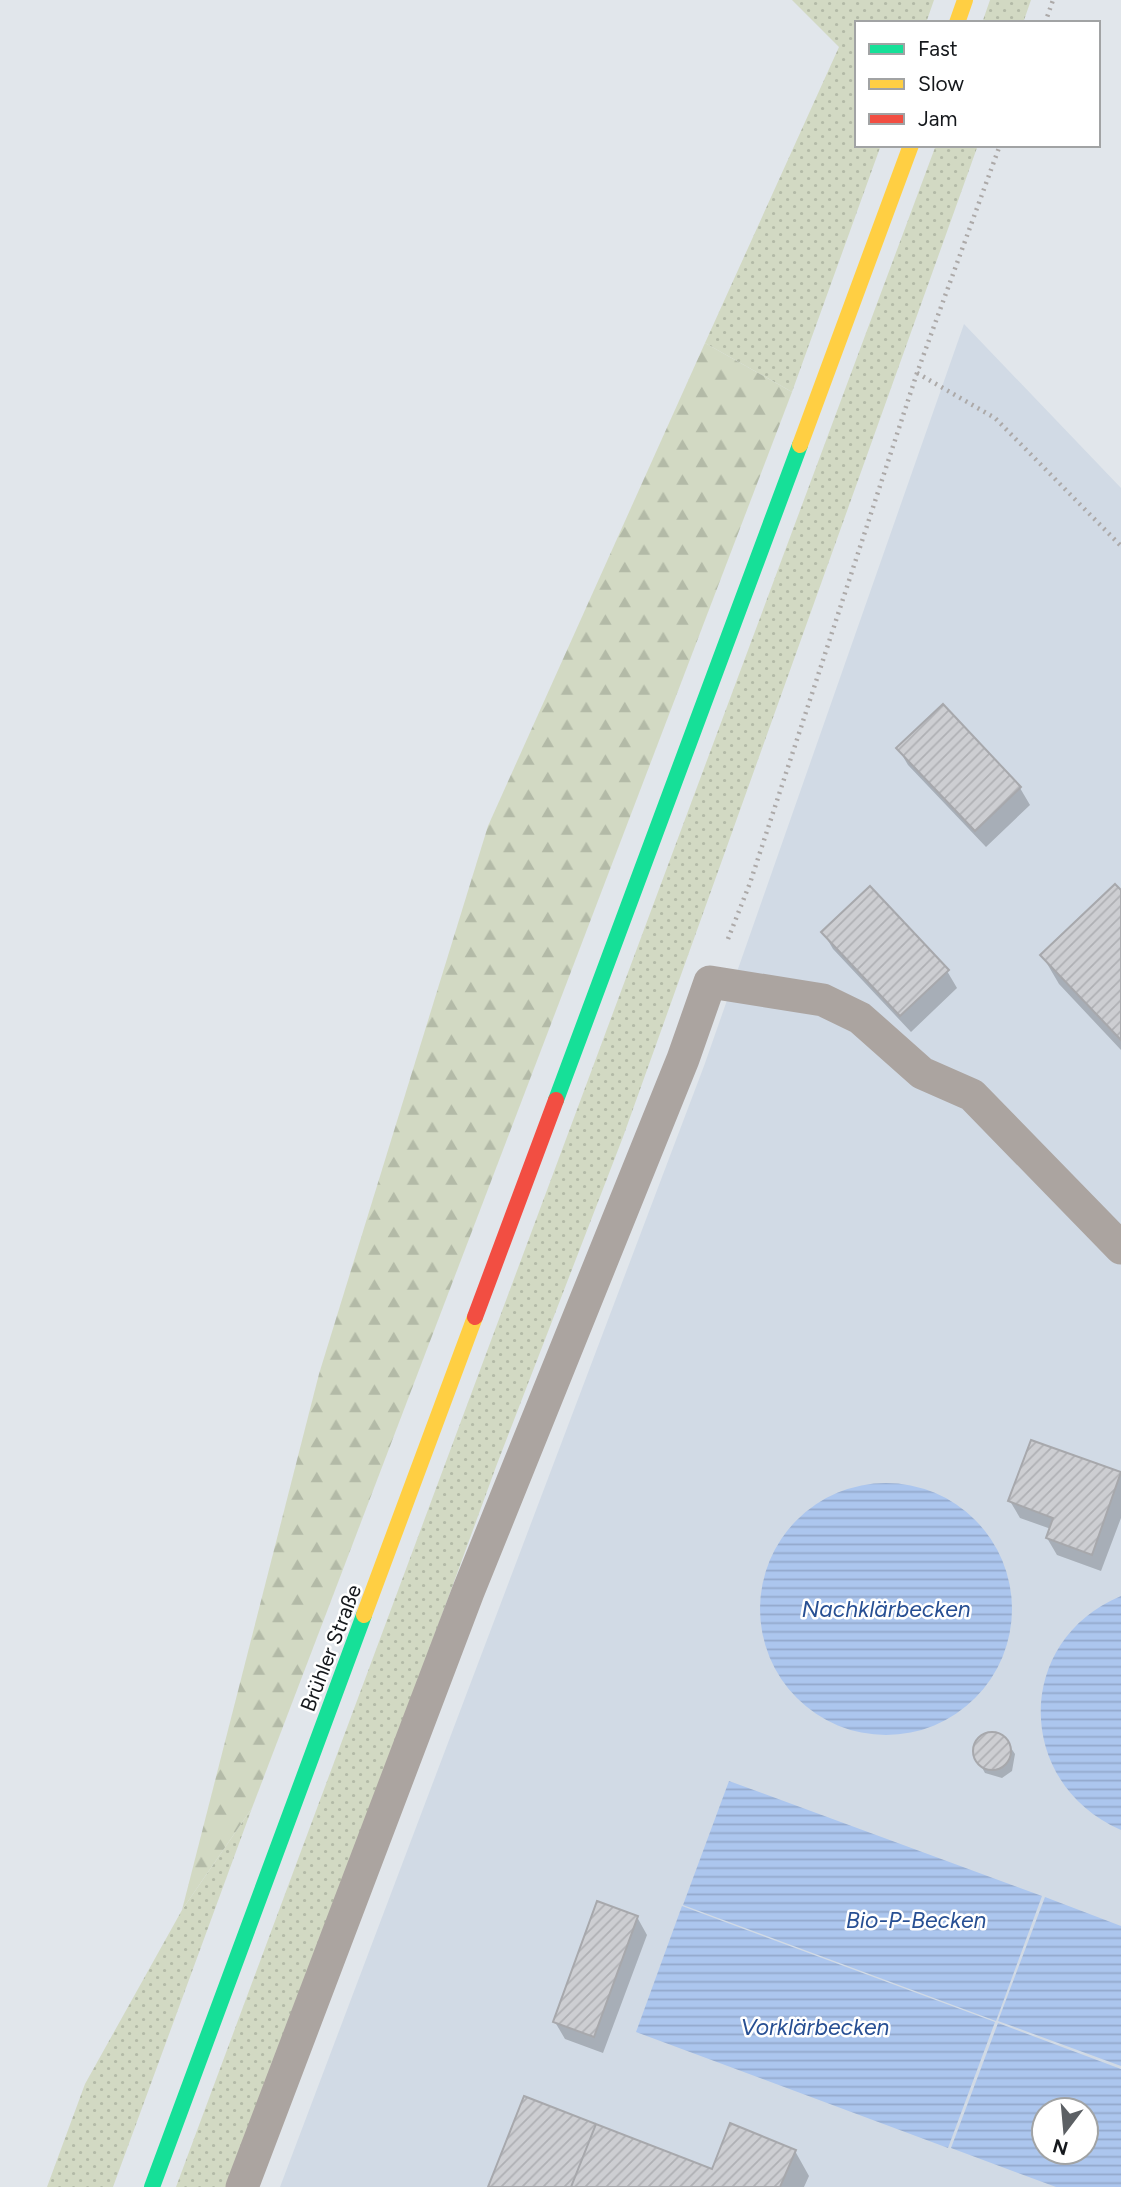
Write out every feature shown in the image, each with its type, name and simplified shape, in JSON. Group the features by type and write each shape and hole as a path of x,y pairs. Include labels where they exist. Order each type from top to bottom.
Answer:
{"street":[{"path":"958,21 965,0"},
{"name":"Brühler Straße","path":"152,2187 910,147"}],"lane":[{"path":"242,2187 468,1591 683,1059 710,982 823,1000 860,1018 922,1073 972,1095 1121,1248"}],"path":[{"path":"1046,21 1054,0"},
{"path":"710,982 750,883 917,373 999,147"},
{"path":"917,373 995,418 1121,546"}],"shaded area":[{"path":"964,324 1121,488 1121,2187 280,2187 704,1066"}],"green space":[{"path":"792,0 934,0 927,21 855,21 855,147 880,147 792,392 705,343 839,47"},
{"path":"990,0 1031,0 1024,21 983,21"},
{"path":"935,147 977,147 623,1137 497,1464 338,1900 227,2187 176,2187"},
{"path":"705,343 792,392 252,1808 182,1910 319,1374 488,826"},
{"path":"252,1808 113,2187 47,2187 85,2084 182,1910"}],"water":[{"name":"Nachklärbecken","path":"874,1483 898,1483 923,1488 946,1498 966,1511 984,1529 1007,1572 1012,1609 1010,1634 1003,1657 984,1689 966,1707 923,1730 898,1735 874,1735 849,1730 826,1720 806,1707 788,1689 765,1646 760,1621 760,1597 765,1572 775,1549 788,1529 806,1511 849,1488"},
{"path":"1121,1596 1121,1830 1086,1809 1061,1780 1046,1748 1041,1713 1046,1678 1061,1645 1086,1617"},
{"name":"Bio-P-Becken","path":"729,1781 1042,1896 996,2021 683,1905"},
{"path":"1045,1897 1121,1926 1121,2066 998,2021"},
{"name":"Vorklärbecken","path":"682,1906 995,2022 948,2148 636,2032"},
{"path":"998,2023 1121,2069 1121,2187 1056,2187 951,2148"}],"building":[{"path":"943,704 1021,787 975,831 896,748"},
{"path":"1115,884 1121,890 1121,1040 1040,955"},
{"path":"870,886 949,970 900,1016 821,932"},
{"path":"1031,1440 1121,1472 1092,1555 1046,1538 1053,1518 1008,1501"},
{"path":"992,1732 1006,1737 1011,1751 1006,1765 992,1770 978,1765 973,1751 978,1737"},
{"path":"597,1901 638,1916 594,2037 553,2022"},
{"path":"524,2096 596,2124 571,2187 488,2187"},
{"path":"730,2123 796,2150 780,2187 571,2187 596,2124 712,2169"}],"traffic: fast":[{"path":"556,1100 800,445"},
{"path":"152,2187 364,1615"}],"traffic: slow":[{"path":"958,21 965,0"},
{"path":"800,445 910,147"},
{"path":"364,1615 475,1317"}],"traffic: jam":[{"path":"475,1317 556,1100"}]}
